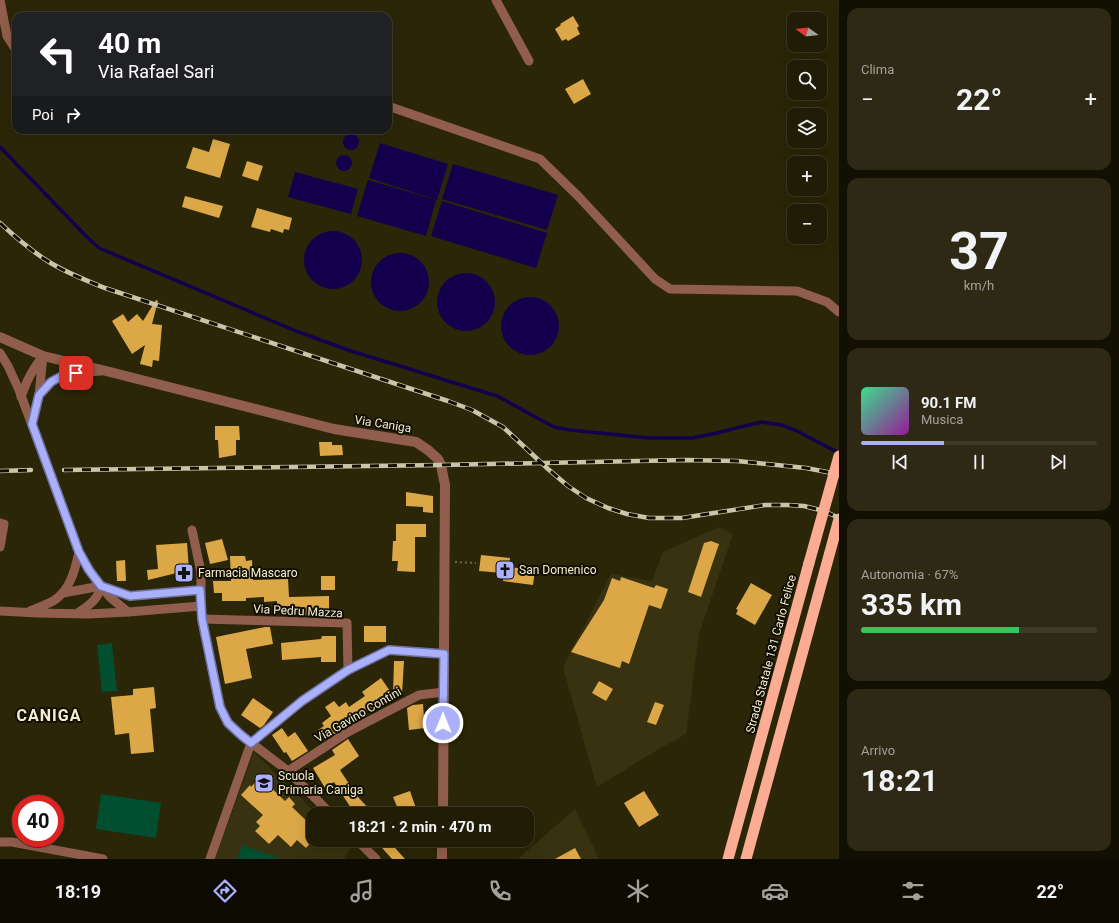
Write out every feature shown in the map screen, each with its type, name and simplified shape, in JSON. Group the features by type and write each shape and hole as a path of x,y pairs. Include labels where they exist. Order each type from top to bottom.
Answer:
{"highway":[{"name":"Strada Statale 131 Carlo Felice","path":"729,856 839,456"},
{"path":"746,858 839,520"}],"street":[{"path":"0,0 7,36 12,44"},
{"path":"496,0 529,61"},
{"path":"392,107 540,159 579,197 655,279 670,289 797,291 827,302 839,312"},
{"name":"Via Caniga","path":"0,337 43,356 334,429 416,442 438,459 441,465 445,485 443,807"},
{"path":"0,353 8,366 32,424 79,552 89,570 101,586 111,598 128,612"},
{"path":"32,424 39,395 43,356"},
{"path":"21,397 27,380 34,367 43,356"},
{"path":"39,395 51,382 67,373 106,371"},
{"path":"0,523 4,524 0,547"},
{"path":"192,530 201,572 200,590 202,619 220,707 228,723 241,735 288,771 325,807"},
{"path":"25,613 54,601 63,593 72,576 79,552"},
{"path":"78,613 91,604 99,595 101,586"},
{"path":"63,593 101,586 130,596 200,590"},
{"path":"0,611 88,614 201,606"},
{"name":"Via Pedru Mazza","path":"202,619 347,623 348,670"},
{"path":"210,859 251,743 302,701 348,670 389,650 444,654"},
{"name":"Via Gavino Contini","path":"288,771 348,732 419,694 444,692"},
{"path":"0,842 12,842 102,859"},
{"path":"365,847 376,859"},
{"path":"442,847 442,859"}],"path":[{"path":"444,562 476,563"}],"shaded area":[{"path":"348,134 354,134 359,139 357,148 354,150 348,150 343,145 343,139"},
{"path":"380,143 448,164 437,200 369,178"},
{"path":"341,155 347,155 352,160 350,169 347,171 341,171 336,166 336,160"},
{"path":"453,164 558,195 547,230 442,199"},
{"path":"295,172 358,189 351,214 288,197"},
{"path":"368,180 436,200 426,236 357,216"},
{"path":"442,201 547,233 536,268 431,236"},
{"path":"333,231 344,233 357,244 360,249 362,260 360,271 349,284 344,287 333,289 322,287 309,276 306,271 304,260 306,249 317,236 322,233"},
{"path":"400,253 411,255 424,266 427,271 429,282 427,293 416,306 411,309 400,311 389,309 376,298 373,293 371,282 373,271 384,258 389,255"},
{"path":"466,273 477,275 490,286 493,291 495,302 493,313 482,326 477,329 466,331 455,329 442,318 439,313 437,302 439,291 450,278 455,275"},
{"path":"530,297 541,299 554,310 557,315 559,326 557,337 546,350 541,353 530,355 519,353 506,342 503,337 501,326 503,315 514,302 519,299"},
{"path":"719,527 733,534 699,634 686,734 597,787 563,667 611,574 652,581 663,552"},
{"name":"Scuola Primaria Caniga","path":"254,752 310,807 306,807 306,847 351,848 344,859 215,859"},
{"path":"575,809 599,859 518,859 532,847 534,847 534,845"}],"green space":[{"path":"112,643 117,691 102,692 97,645"},
{"path":"101,794 161,803 156,838 96,829"},
{"path":"242,845 281,859 237,859"}],"building":[{"path":"573,16 579,26 577,28 580,34 568,41 566,39 562,41 555,29"},
{"path":"583,79 591,94 574,104 565,89"},
{"path":"213,139 230,144 220,178 186,168 193,147 209,152"},
{"path":"247,161 263,166 258,181 242,176"},
{"path":"185,196 223,206 219,218 182,207"},
{"path":"257,208 292,218 289,230 284,229 283,233 271,229 270,232 251,227"},
{"path":"156,300 158,301 152,324 162,325 159,361 153,360 152,367 140,364 145,345 132,354 112,321 123,314 128,322 137,314 143,321"},
{"path":"215,426 239,426 240,440 236,440 236,455 219,458 218,440 215,440"},
{"path":"319,442 332,442 332,445 342,445 343,455 320,456"},
{"path":"406,492 433,496 433,513 423,512 423,507 406,506"},
{"path":"396,524 426,524 426,537 415,537 415,572 397,571 398,561 392,561 393,541 396,541"},
{"path":"222,539 228,560 210,564 205,543"},
{"path":"711,541 719,544 701,597 688,592 704,543"},
{"path":"187,543 189,570 148,580 147,570 158,569 156,545"},
{"name":"San Domenico","path":"481,555 510,558 509,567 535,570 533,585 503,581 503,573 479,571"},
{"path":"230,556 245,556 246,561 252,560 253,580 288,579 289,597 329,596 329,616 290,615 290,606 277,607 277,601 264,602 264,597 246,598 246,601 222,601 222,593 214,593 213,581 231,581"},
{"path":"125,560 126,581 117,581 116,561"},
{"path":"321,576 335,576 335,590 321,590"},
{"path":"621,577 654,588 656,585 668,589 661,609 649,605 629,664 622,661 620,668 571,652 604,600 612,578 620,581"},
{"path":"751,583 772,595 755,625 736,614 738,610 736,609"},
{"path":"364,626 386,626 386,642 364,642"},
{"path":"270,627 273,644 246,649 252,678 225,684 216,637"},
{"path":"322,636 336,636 336,662 321,662 321,657 282,660 281,643 321,639"},
{"path":"394,661 404,661 402,694 393,694"},
{"path":"381,678 392,694 325,740 318,730 324,726 322,723 331,716 325,707 334,701 339,707 346,702 349,707 365,696 362,692"},
{"path":"599,681 613,689 606,701 592,693"},
{"path":"154,687 156,708 150,709 154,752 131,754 129,733 115,735 111,697 133,695 133,689"},
{"path":"253,698 273,712 264,725 260,728 241,715"},
{"path":"655,702 664,705 656,725 647,722"},
{"path":"423,704 425,728 409,730 407,708 413,705"},
{"path":"282,728 288,737 295,732 308,751 292,761 286,752 284,753 272,735"},
{"path":"348,739 359,756 340,770 357,796 367,807 350,807 334,782 325,788 313,768 335,755 332,750"},
{"path":"260,777 285,801 289,797 295,804 292,807 306,820 306,848 297,840 291,847 278,835 269,844 255,831 260,826 256,822 263,815 241,795 250,785 251,787"},
{"path":"410,791 416,807 397,807 393,797"},
{"path":"644,791 659,815 639,827 624,803"},
{"path":"381,847 394,847 405,859 392,859"},
{"path":"575,848 581,859 555,859"}],"waterway":[{"path":"0,147 99,248 296,331 348,350 497,396 554,427 649,438 692,438 762,422 781,425 795,430 839,453"}],"railway":[{"path":"0,223 16,238 40,256 75,276 105,288 472,410 503,427 568,486 586,498 608,508 627,514 649,518 682,518 765,505 788,505 804,506 824,511 839,518"},
{"path":"64,470 686,460 737,461 806,468 839,475"},
{"path":"0,471 31,470"}],"place":[{"name":"San Domenico","path":"505,570"},
{"name":"Farmacia Mascaro","path":"184,573"},
{"name":"Scuola Primaria Caniga","path":"264,783"}],"district":[{"name":"CANIGA","path":"49,715"}],"route":[{"path":"76,373 67,373 51,382 39,395 32,424 79,552 89,570 101,586 130,596 200,590 202,619 220,707 228,723 251,743 302,701 348,670 389,650 444,654 443,723"}]}
